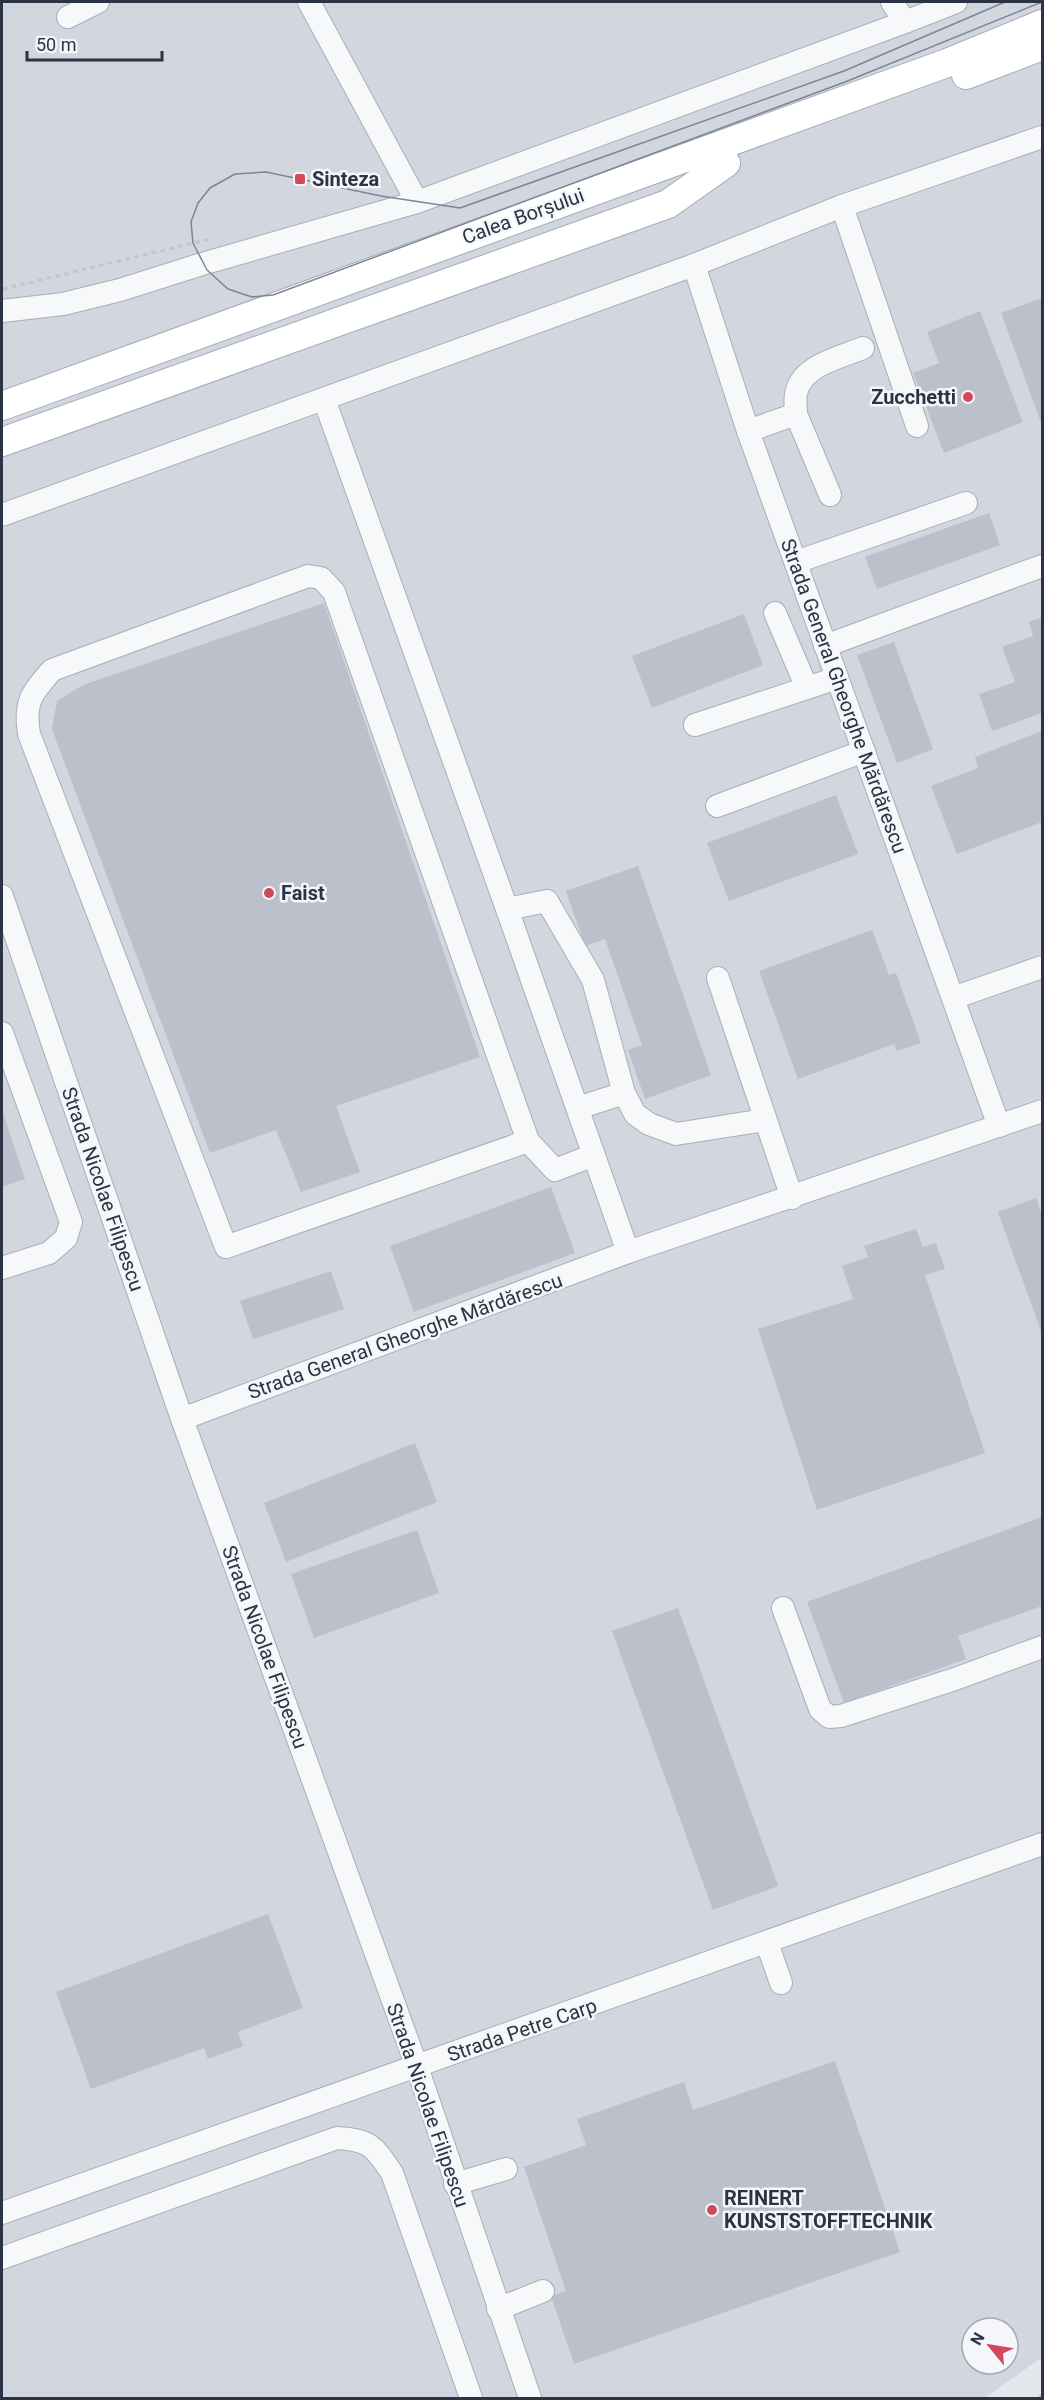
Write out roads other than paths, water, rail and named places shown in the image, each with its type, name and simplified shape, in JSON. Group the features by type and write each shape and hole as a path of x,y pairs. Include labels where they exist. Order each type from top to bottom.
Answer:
{"main road":[{"name":"Calea Borșului","path":"2,426 722,154 1042,24"},
{"name":"Calea Borșului","path":"2,406 722,154 1042,46"},
{"path":"2,391 255,306 651,158 722,154"},
{"path":"2,442 668,204 722,154"}],"street":[{"path":"68,17 98,2"},
{"path":"309,2 417,202"},
{"path":"892,2 905,22"},
{"path":"2,311 63,304 120,290 417,202 956,2"},
{"path":"2,514 694,265 842,207 1042,137"},
{"path":"842,207 917,426"},
{"name":"Strada General Gheorghe Mărdărescu","path":"694,265 748,431 999,1126"},
{"path":"830,495 796,414 796,392 801,379 816,368 863,348"},
{"path":"324,399 628,1252"},
{"path":"748,431 796,414"},
{"path":"796,562 966,503"},
{"path":"825,645 1042,566"},
{"path":"528,1141 226,1247 29,734 26,715 33,692 52,670 308,576 321,578 333,592 528,1141 555,1170 594,1155"},
{"path":"775,613 807,688"},
{"path":"695,725 837,678"},
{"path":"717,806 864,751"},
{"name":"Strada Nicolae Filipescu","path":"2,896 182,1419 417,2067 455,2184 530,2398"},
{"path":"507,909 547,901 593,980 624,1093 635,1114 649,1124 676,1134 764,1120"},
{"path":"953,998 1042,967"},
{"path":"718,978 792,1198"},
{"path":"2,1033 71,1222 66,1238 49,1253 2,1268"},
{"path":"578,1108 624,1093"},
{"name":"Strada General Gheorghe Mărdărescu","path":"182,1419 628,1252 1042,1111"},
{"path":"783,1608 820,1709 829,1717 841,1716 944,1683 1042,1647"},
{"name":"Strada Petre Carp","path":"2,2213 1042,1844"},
{"path":"767,1942 781,1983"},
{"path":"2,2258 337,2138 359,2139 376,2148 392,2173 471,2398"},
{"path":"455,2184 506,2169"},
{"path":"498,2309 543,2291"}],"tram line":[{"path":"1005,2 844,71 460,208 381,196 266,172 235,174 210,188 198,203 191,222 193,243 207,270 228,289 252,297 273,295 845,82 1042,2"}],"place":[{"name":"Sinteza","path":"300,179"},
{"name":"Zucchetti","path":"968,397"},
{"name":"Faist","path":"269,893"},
{"name":"REINERT KUNSTSTOFFTECHNIK","path":"712,2210"}]}
